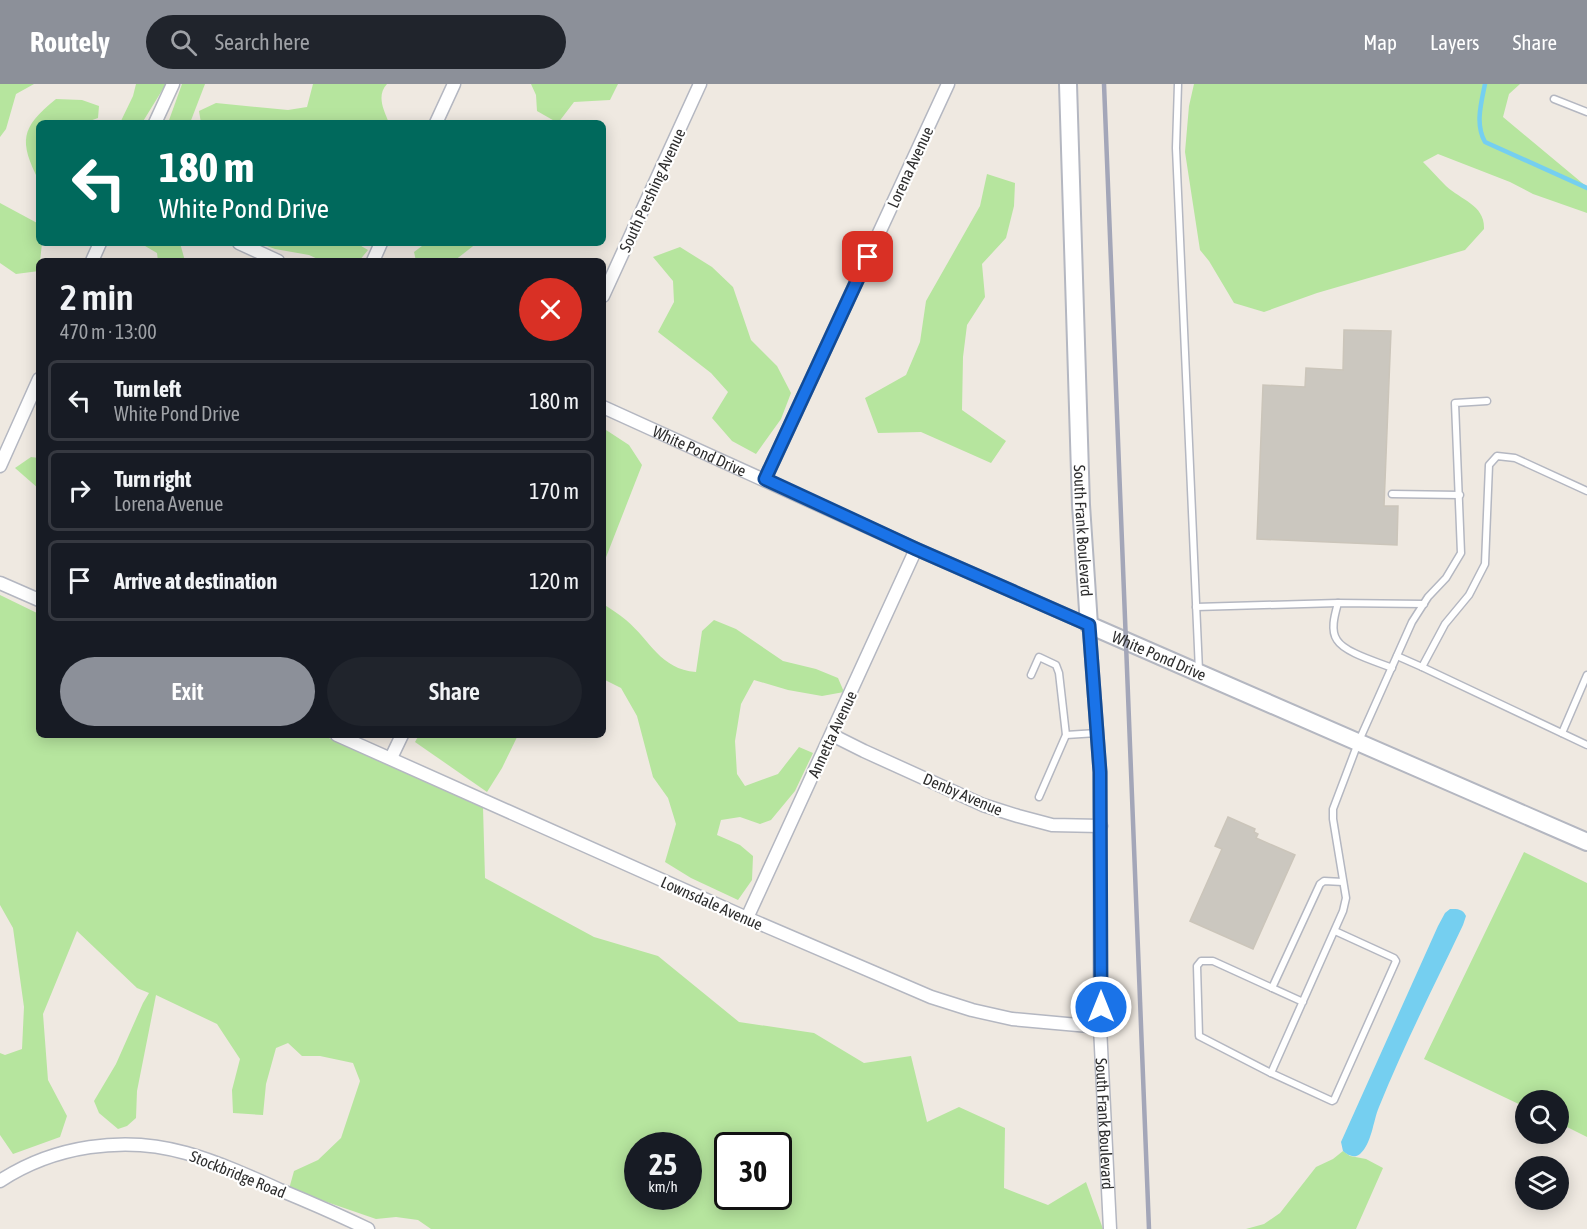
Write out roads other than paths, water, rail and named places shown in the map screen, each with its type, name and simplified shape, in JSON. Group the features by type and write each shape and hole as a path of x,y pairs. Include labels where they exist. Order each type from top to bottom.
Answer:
{"street":[{"path":"156,120 173,84"},
{"path":"437,120 454,84"},
{"name":"South Pershing Avenue","path":"606,289 700,84"},
{"name":"Lorena Avenue","path":"765,479 948,84"},
{"name":"South Frank Boulevard","path":"1068,84 1081,505 1101,826 1100,1027 1110,1229"},
{"path":"246,246 272,258"},
{"path":"0,466 36,386"},
{"name":"White Pond Drive","path":"606,408 916,549 1587,842"},
{"name":"Annetta Avenue","path":"747,918 916,549"},
{"path":"0,583 36,599"},
{"name":"Denby Avenue","path":"832,735 983,805 1053,825 1101,826"},
{"name":"Lownsdale Avenue","path":"344,738 747,918 931,997 972,1010 1012,1018 1100,1027"},
{"path":"392,758 401,738"},
{"name":"Stockbridge Road","path":"0,1181 36,1162 91,1147 116,1144 174,1150 226,1166 368,1229"}],"lane":[{"path":"1178,84 1176,148 1199,674"},
{"path":"1554,99 1587,112"},
{"path":"1271,1073 1343,911 1346,898 1333,809 1358,743 1412,622 1446,579 1461,553 1455,403 1487,401"},
{"path":"1422,667 1445,624 1469,595 1485,564 1489,465 1497,456 1515,458 1587,491"},
{"path":"1392,494 1460,495"},
{"path":"1196,607 1338,603 1424,604"},
{"path":"1338,603 1333,626 1336,640 1350,651 1392,668"},
{"path":"1397,656 1587,745"},
{"path":"1031,675 1039,657 1056,665 1059,673 1066,735 1039,796"},
{"path":"1562,733 1587,675"},
{"path":"1066,735 1097,733"},
{"path":"1272,988 1320,884 1324,881 1343,882"},
{"path":"1303,1002 1213,961 1200,961 1197,966 1199,1036 1332,1101 1396,961 1394,958 1335,931"}],"water":[{"path":"1450,909 1460,910 1465,914 1463,925 1399,1061 1379,1107 1367,1144 1360,1154 1349,1155 1343,1151 1341,1142 1438,926"}],"waterway":[{"path":"1485,84 1480,121 1485,142 1587,188"}],"railway":[{"path":"1104,84 1149,1229"}]}
